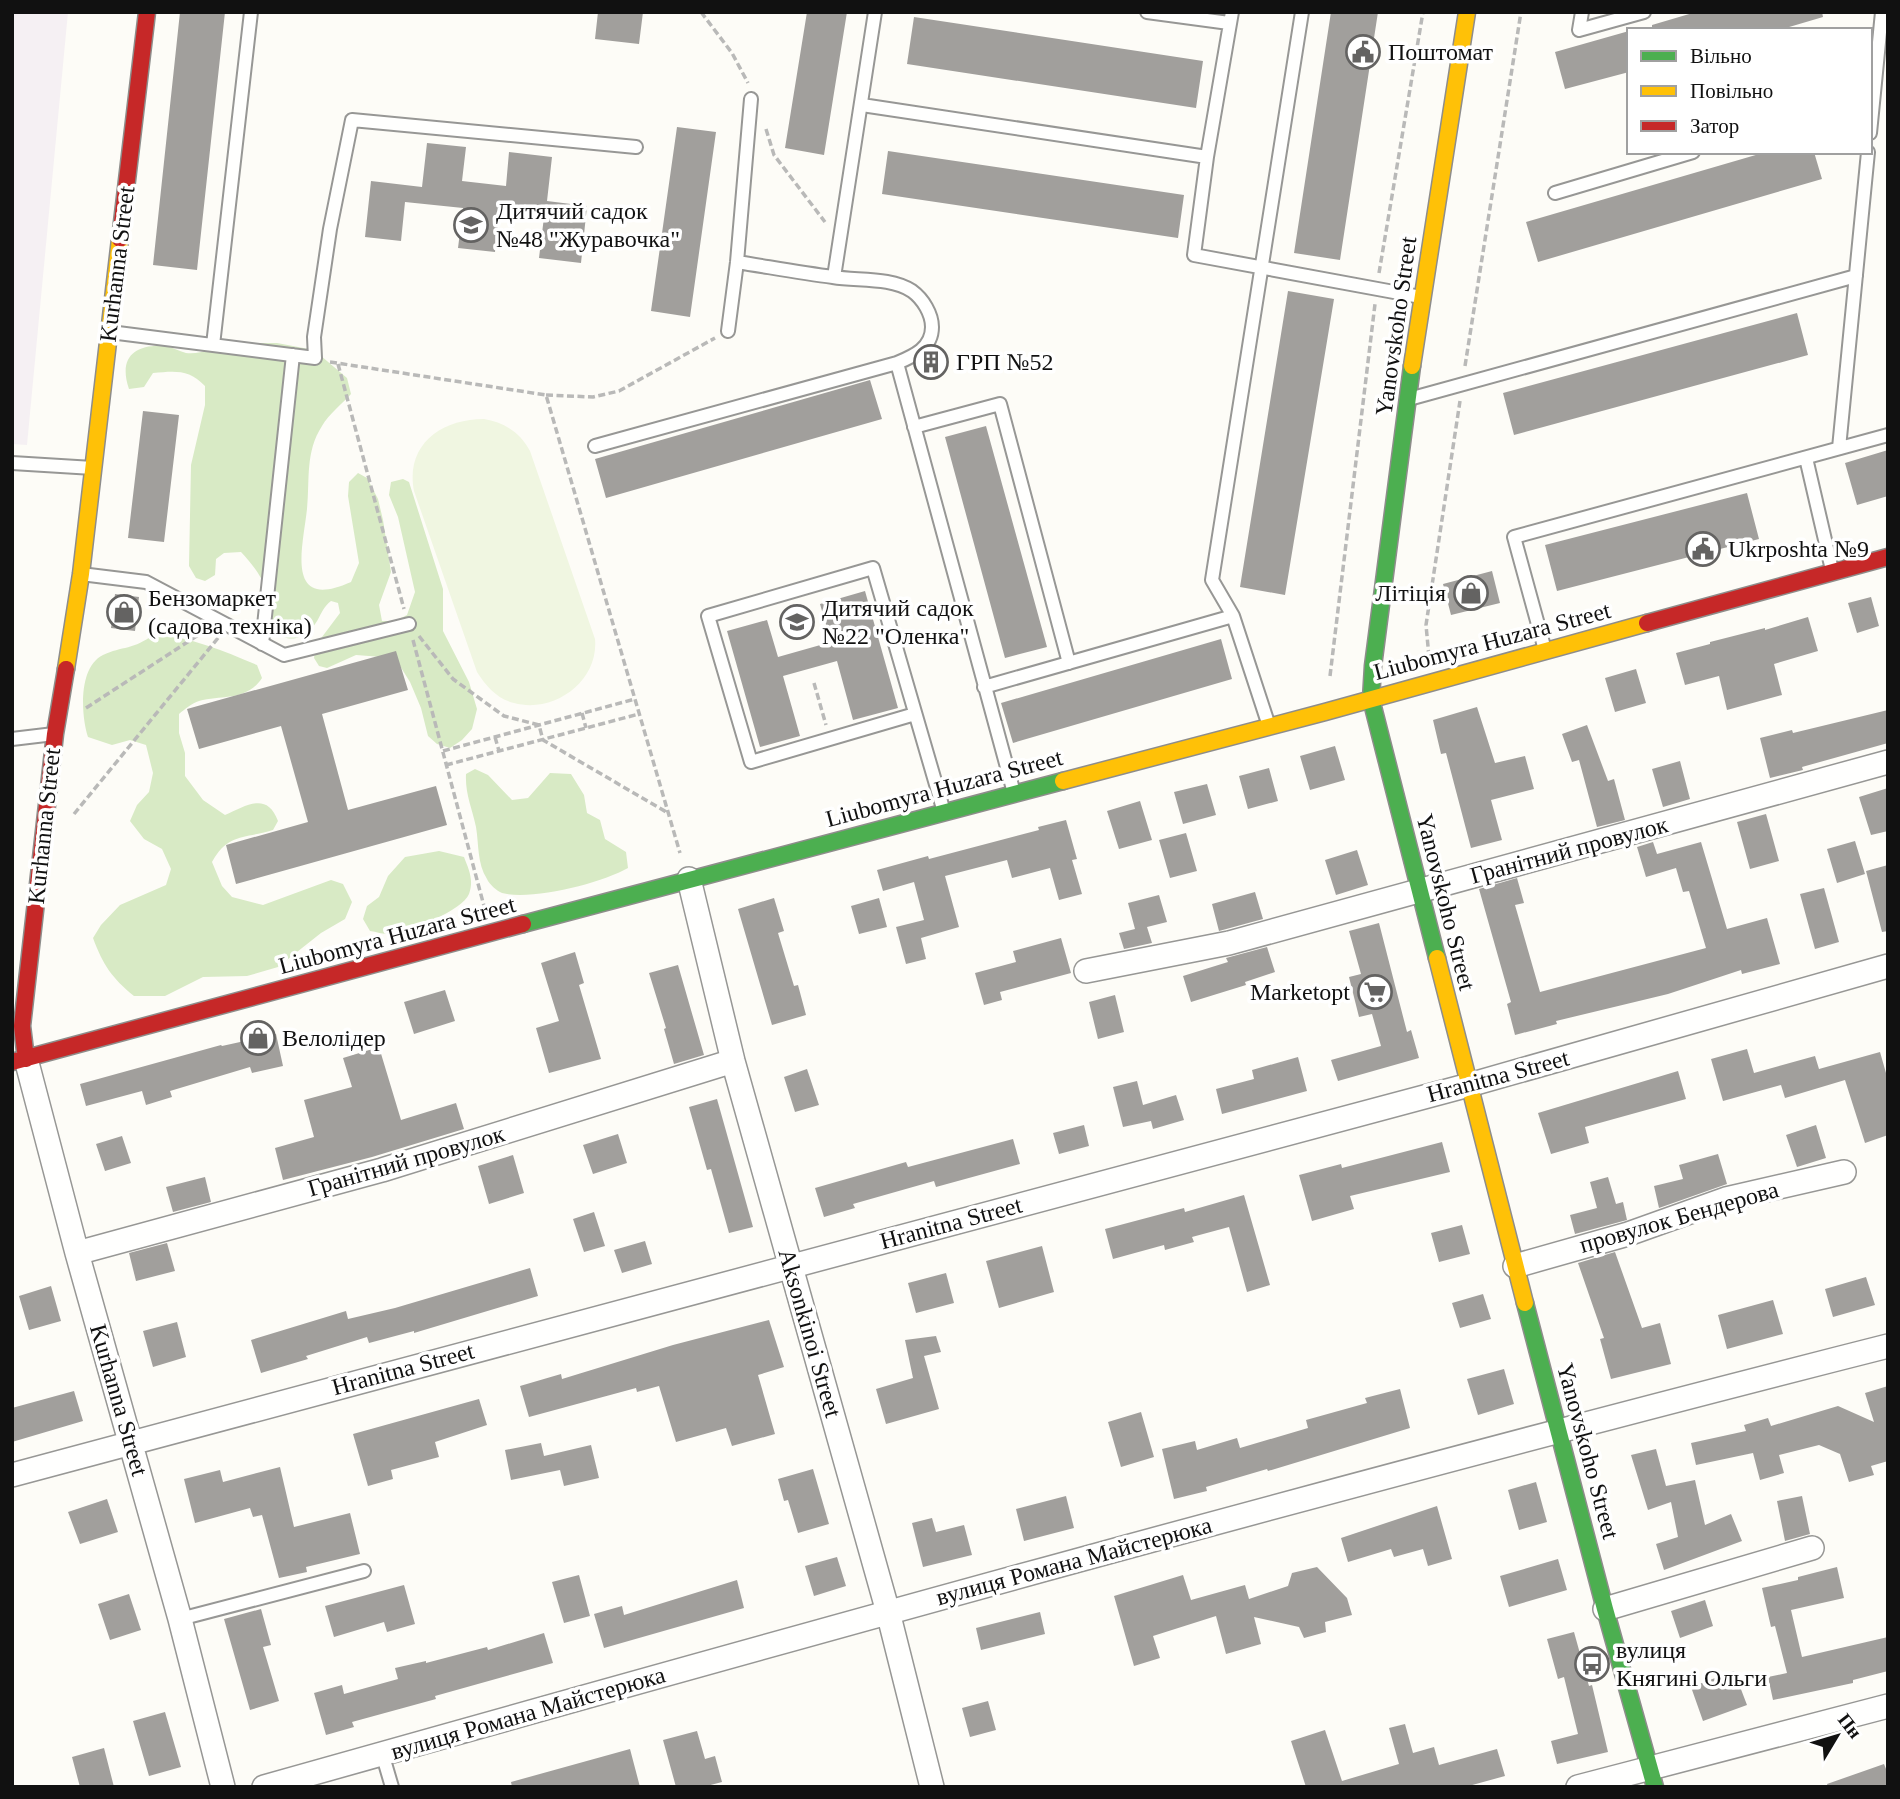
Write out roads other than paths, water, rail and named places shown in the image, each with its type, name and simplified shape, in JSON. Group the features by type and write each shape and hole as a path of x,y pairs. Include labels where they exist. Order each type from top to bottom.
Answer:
{"street":[{"name":"Kurhanna Street","path":"148,12 81,574 55,734 19,1060 132,1441 223,1787"},
{"name":"Yanovskoho Street","path":"1467,12 1421,297 1371,699 1605,1609 1653,1778"},
{"name":"Liubomyra Huzara Street","path":"19,1060 1371,699 1888,557"},
{"name":"Гранітний провулок","path":"1086,971 1229,943 1888,762"},
{"name":"Aksonkinoi Street","path":"689,879 733,1061 888,1612 932,1787"},
{"name":"Hranitna Street","path":"12,1475 1469,1085 1888,966"},
{"name":"Гранітний провулок","path":"77,1253 382,1170 733,1061"},
{"name":"провулок Бендерова","path":"1516,1265 1628,1234 1726,1199 1844,1172"},
{"name":"вулиця Романа Майстерюка","path":"264,1787 888,1612 1559,1431 1888,1346"},
{"path":"1605,1609 1812,1548"},
{"path":"1578,1787 1653,1778 1888,1706"}],"lane":[{"path":"212,345 251,12"},
{"path":"834,277 875,12"},
{"path":"1147,12 1230,17 1194,254 1421,297"},
{"path":"1269,726 1233,616 1212,580 1302,12"},
{"path":"1582,12 1579,30 1644,12"},
{"path":"1872,100 1882,12"},
{"path":"728,331 752,95"},
{"path":"862,105 1207,157"},
{"path":"109,332 315,358 314,337 330,229 352,120 636,147"},
{"path":"1555,193 1686,154"},
{"path":"1839,449 1868,154"},
{"path":"595,446 897,363 925,347 932,335 932,321 925,305 914,292 898,284 737,262"},
{"path":"1409,399 1856,276"},
{"path":"262,644 293,355"},
{"path":"897,363 1014,793"},
{"path":"914,428 1000,404 1069,663"},
{"path":"1545,650 1514,537 1888,435"},
{"path":"1806,458 1833,571"},
{"path":"12,463 93,468"},
{"path":"915,714 751,762 708,616 873,568 944,813"},
{"path":"81,574 146,582 284,656 408,624"},
{"path":"985,687 1233,616"},
{"path":"12,738 55,734"},
{"path":"180,1619 364,1571"},
{"path":"382,1754 392,1787"}],"place":[{"name":"Поштомат","path":"1363,52"},
{"name":"Дитячий садок №48 \"Журавочка\"","path":"471,225"},
{"name":"ГРП №52","path":"931,362"},
{"name":"Ukrposhta №9","path":"1703,549"},
{"name":"Літіція","path":"1471,593"},
{"name":"Бензомаркет (садова техніка)","path":"124,612"},
{"name":"Дитячий садок №22 \"Оленка\"","path":"797,622"},
{"name":"Marketopt","path":"1375,992"},
{"name":"Велолідер","path":"258,1038"},
{"name":"вулиця Княгині Ольги","path":"1592,1664"}]}
